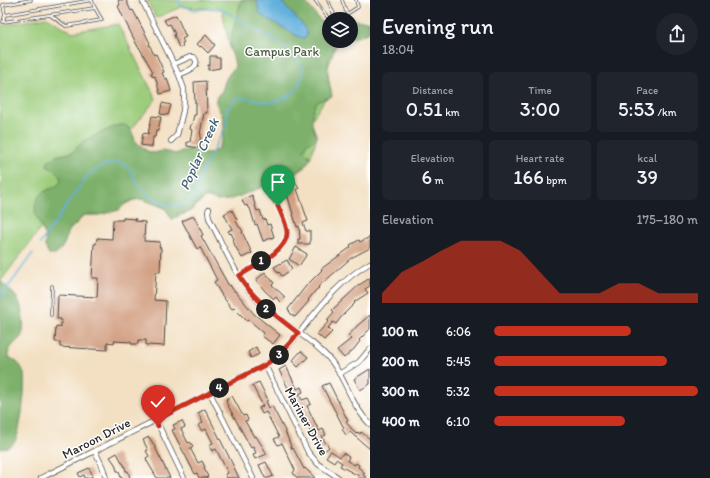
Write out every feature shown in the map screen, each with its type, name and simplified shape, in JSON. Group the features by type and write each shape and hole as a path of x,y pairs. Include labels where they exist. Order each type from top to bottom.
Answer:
{"street":[{"path":"142,0 174,64 184,88 184,101 178,131 177,135 171,141"},
{"path":"174,64 190,57 194,57 196,59 197,63 195,66 179,75"},
{"path":"239,276 275,252 285,243 287,238 287,230 278,206 271,196"},
{"path":"209,209 209,218 239,276 249,290 259,302 327,357 339,374 360,413 370,424"},
{"name":"Maroon Drive","path":"41,478 265,365 284,351 336,288 352,274 370,263"},
{"path":"339,374 359,362 370,349"},
{"name":"Mariner Drive","path":"265,365 311,456 318,464 339,478"},
{"path":"210,392 253,478"},
{"path":"156,420 184,478"},
{"path":"95,451 106,478"}],"lane":[{"path":"31,0 3,5 5,15 3,22 95,8"},
{"path":"5,15 92,0 102,20 66,26 49,15"},
{"path":"315,0 324,12"},
{"path":"328,0 333,12"},
{"path":"342,0 347,14 358,7 356,0"},
{"path":"51,315 52,286"}],"green space":[{"path":"147,0 303,0 322,23 322,48 335,48 327,70 332,96 325,99 311,121 317,137 310,159 302,170 228,200 205,198 189,212 172,219 165,208 142,199 133,200 125,204 119,210 98,215 83,215 67,232 64,245 55,255 49,254 45,246 45,234 41,228 0,282 0,183 2,179 0,175 0,26 47,17 72,32 118,24 156,99 131,130 129,127 136,142 147,151 155,153 162,151 176,154 187,150 207,153 212,152 221,144 224,130 224,122 216,103 216,99 222,91 225,80 235,67 222,9 181,7 156,18"},
{"name":"Campus Park","path":"241,0 304,0 322,22 322,48 334,48 329,58 328,65 328,78 332,96 319,101 312,113 313,129 317,137 312,142 307,143 306,148 303,150 309,155 310,159 304,167 296,171 289,169 272,183 228,200 217,201 209,196 198,203 189,212 177,214 174,219 172,219 165,208 142,199 133,200 125,204 119,210 98,215 83,215 67,232 65,242 60,250 55,255 49,254 45,246 44,233 36,216 35,210 36,203 41,193 56,186 61,181 58,174 48,167 47,163 56,156 73,152 83,141 118,125 125,125 131,130 136,142 147,151 154,153 162,151 176,154 182,151 193,150 207,153 216,150 219,147 223,135 224,122 216,103 216,99 222,91 225,80 235,67 230,49 231,37"},
{"path":"358,20 370,22 370,32 358,36"},
{"path":"0,282 16,297 20,303 22,311 22,334 10,348 8,357 16,361 23,371 24,399 17,438 11,445 0,449"}],"water":[{"path":"257,0 281,0 305,29 307,34 306,37 299,37 263,16 259,12"}],"building":[{"path":"118,0 126,0 131,11 133,10 150,43 149,44 154,55 156,54 164,72 162,73 165,79 167,78 171,91 160,94 155,76 153,77 151,73 153,72 125,21 118,6 120,5"},
{"path":"176,15 186,37 182,39 184,42 182,43 183,46 179,48 170,24 167,25 164,20"},
{"path":"206,35 215,45 208,53 197,44"},
{"path":"210,56 220,58 220,68 208,70 208,65 210,65"},
{"path":"206,81 207,113 204,113 199,148 187,146 187,142 190,142 192,130 190,129 191,124 194,115 196,115 194,82"},
{"path":"162,103 171,105 168,115 160,114"},
{"path":"152,116 161,117 158,131 156,131 155,137 153,137 152,147 141,145 143,133 148,134"},
{"path":"290,179 290,181 294,179 299,189 297,189 308,221 303,223 306,231 310,231 310,244 298,244 298,239 300,239 299,226 297,227 283,181"},
{"path":"252,195 257,211 260,210 263,220 265,219 267,225 270,224 274,237 263,241 257,224 255,225 250,208 248,208 247,205 245,206 242,200"},
{"path":"232,210 252,253 242,258 235,246 231,233 230,234 228,231 232,229 224,214"},
{"path":"194,216 203,235 201,236 229,286 230,285 254,314 280,335 273,344 262,336 264,333 249,320 247,321 234,308 232,309 221,294 214,282 217,280 200,247 197,249 182,221"},
{"path":"123,218 136,219 135,221 145,222 144,241 160,242 160,272 156,272 154,300 166,301 164,346 146,345 146,340 138,340 138,344 131,344 131,342 107,342 107,350 60,347 60,342 55,342 56,326 61,327 61,319 57,319 58,295 97,297 98,278 92,278 94,244 96,244 97,238 112,239 113,220 123,220"},
{"path":"370,237 370,248 351,258 323,282 295,317 291,314 288,309 306,286 322,270 321,269 351,247 350,245 359,240 360,242"},
{"path":"296,247 307,254 299,266 289,259"},
{"path":"287,260 292,269 282,276 274,267"},
{"path":"265,272 274,283 272,285 285,297 280,302 276,297 274,299 265,291 256,280"},
{"path":"370,278 370,286 365,289 368,293 354,302 355,303 336,324 333,322 328,328 332,332 324,340 317,334 329,321 327,320 334,312 332,310 359,285"},
{"path":"370,315 370,329 359,340 360,341 354,349 344,358 337,350 351,339 348,336"},
{"path":"256,347 259,354 251,358 248,352"},
{"path":"301,351 308,357 298,367 292,361"},
{"path":"286,366 297,389 301,387 303,392 299,394 302,400 308,398 311,404 307,406 319,431 323,429 326,435 321,437 329,447 323,452 317,445 320,443 316,435 313,437 295,402 293,395 295,394 292,389 289,390 279,370"},
{"path":"370,369 370,384 360,390 354,379"},
{"path":"259,382 268,400 266,401 269,408 272,406 285,431 292,449 293,448 304,469 305,468 315,478 297,478 293,473 295,470 282,443 278,445 274,439 279,437 266,412 262,414 259,408 263,406 252,385"},
{"path":"329,383 348,421 346,422 356,434 358,432 360,434 361,432 370,439 370,449 350,432 346,435 342,429 344,428 322,386"},
{"path":"232,396 243,416 246,415 248,420 245,421 254,437 256,436 267,454 255,459 253,455 256,453 253,447 251,448 226,402 226,399"},
{"path":"205,409 239,478 227,478 225,474 228,473 216,449 212,451 209,445 213,443 206,429 202,431 198,425 203,423 198,413"},
{"path":"182,421 185,427 181,429 188,443 190,442 193,446 190,448 198,463 202,461 208,477 199,478 197,473 195,474 172,430 175,429 173,425"},
{"path":"149,437 170,478 157,478 147,461 146,458 149,456 146,451 148,450 143,440"},
{"path":"331,451 340,457 343,453 349,457 347,461 355,465 356,463 359,465 358,467 365,473 363,475 367,478 357,478 359,476 340,466 342,463 336,459 334,462 326,457"},
{"path":"117,453 124,464 126,471 128,471 130,478 121,478 119,471 117,471 115,464 110,457"},
{"path":"266,462 273,476 269,478 265,478 259,465"},
{"path":"89,468 93,476 85,478 84,475 80,477 78,473"}],"waterway":[{"name":"Poplar Creek","path":"40,244 87,176 102,166 119,162 130,169 138,185 149,196 168,205 183,205 196,194 201,174 226,125 227,109 236,98 271,103 286,98 299,87 303,70 297,58 282,45 220,8 194,10 181,5 178,0"},
{"name":"Poplar Creek","path":"0,298 33,253"}],"route":[{"path":"158,426 156,420 265,365 284,351 298,333 259,302 239,276 275,252 285,243 288,234 278,206"}]}
